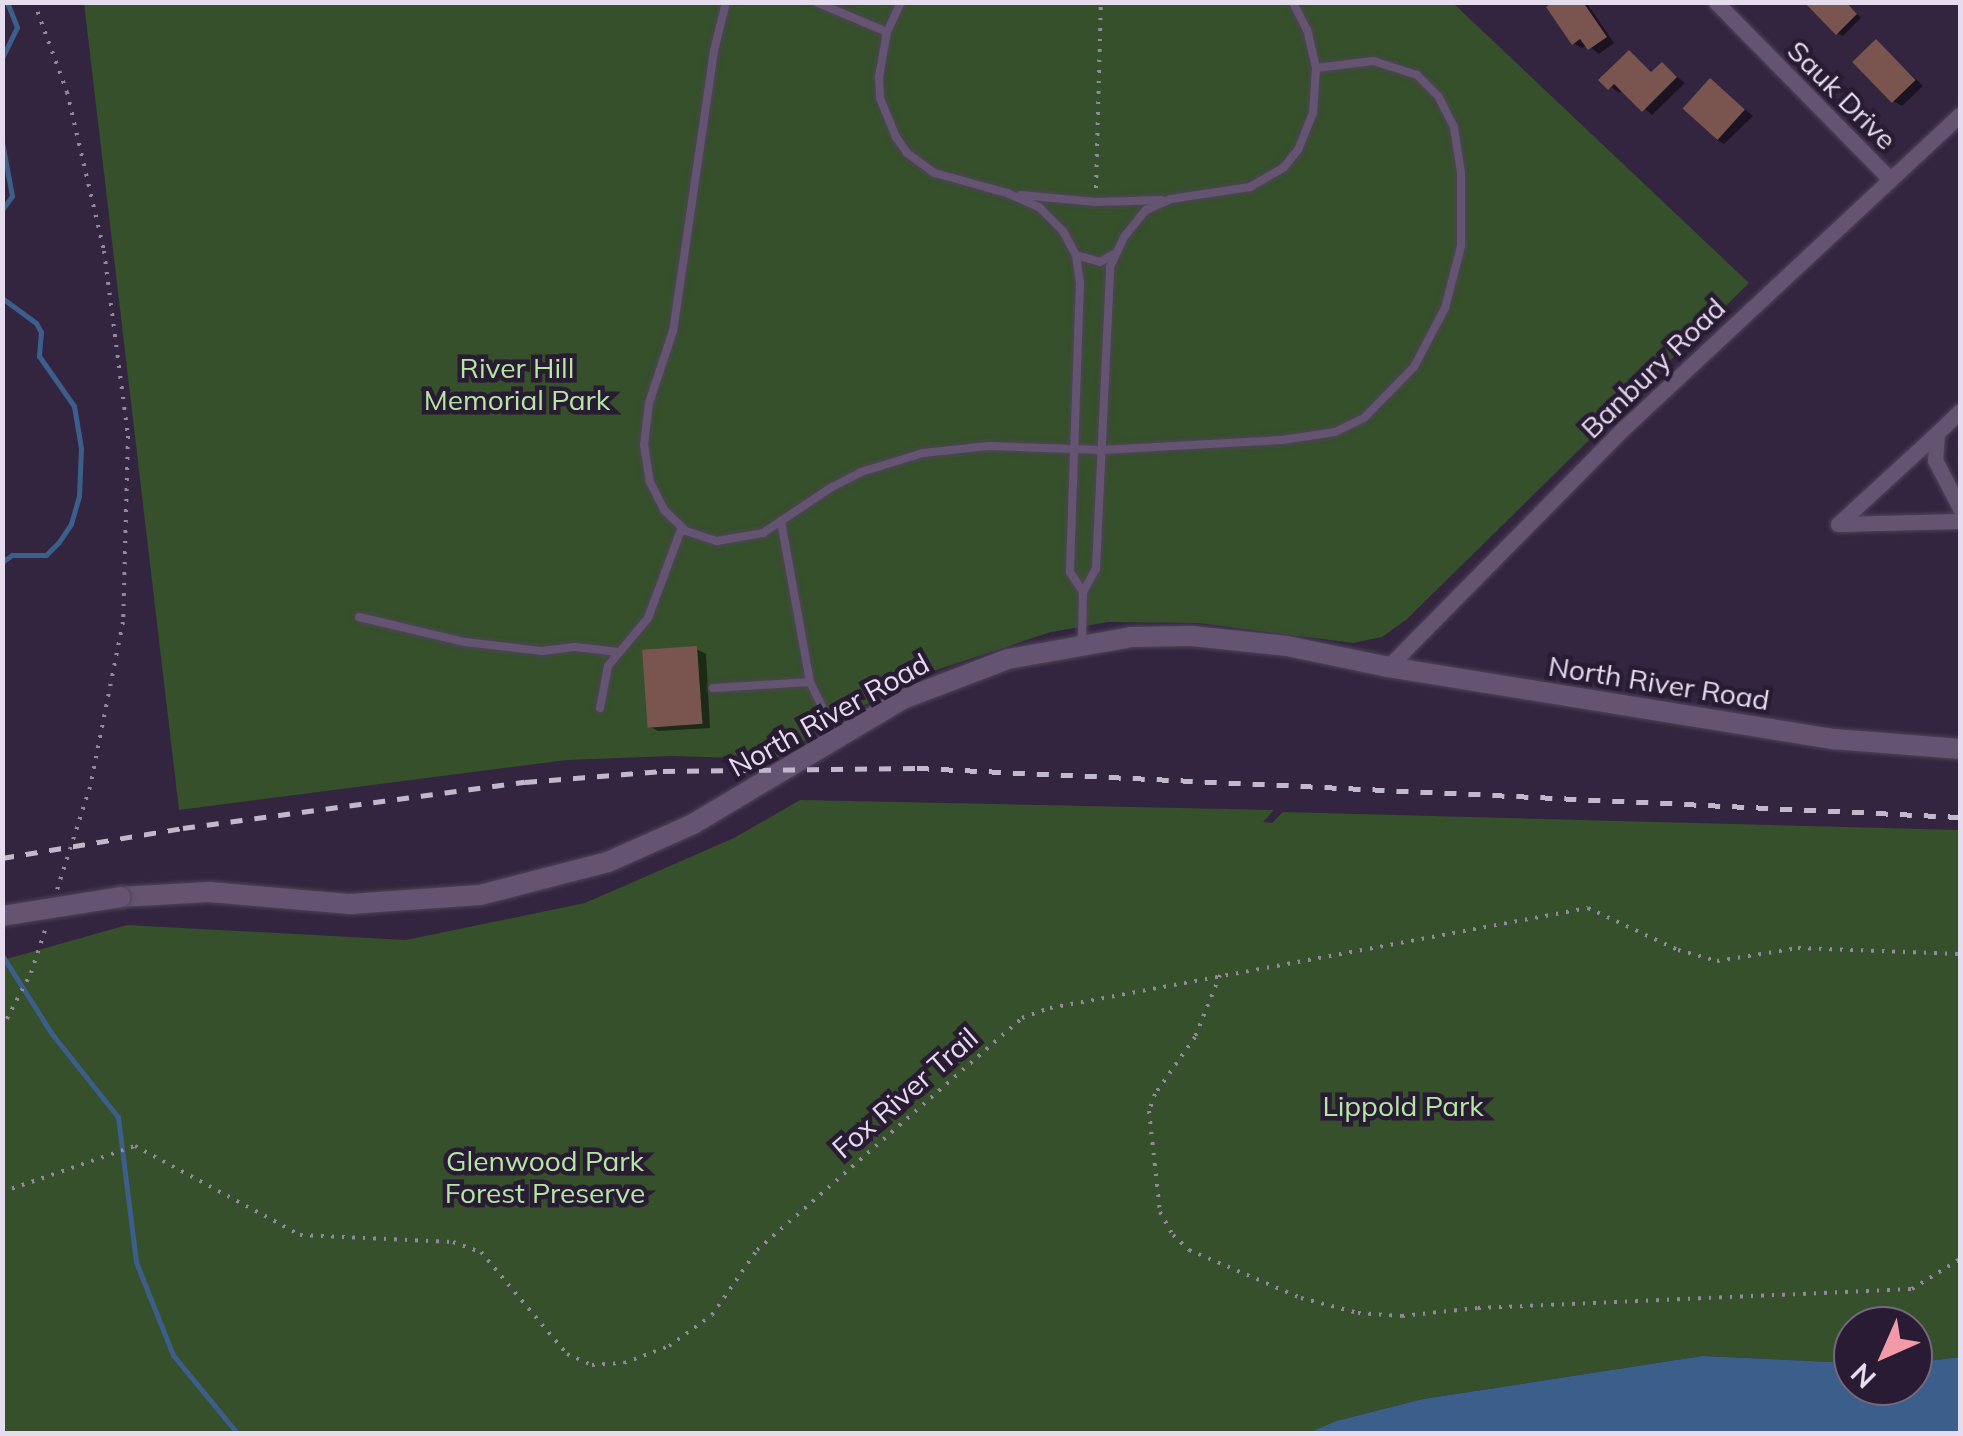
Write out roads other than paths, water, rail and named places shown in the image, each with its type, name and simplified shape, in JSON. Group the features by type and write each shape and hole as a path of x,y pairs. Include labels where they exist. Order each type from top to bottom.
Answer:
{"main road":[{"name":"North River Road","path":"2,916 120,897 209,892 350,904 480,895 608,862 693,824 903,699 956,676 1082,642 1131,636 1244,640 1834,739 1960,749"}],"street":[{"name":"Sauk Drive","path":"1716,2 1890,179"},
{"name":"Banbury Road","path":"1388,667 1626,426 1960,114"},
{"path":"1960,410 1838,524 1960,522"},
{"path":"1937,433 1935,460 1960,508"}],"lane":[{"path":"726,2 714,52 672,331 645,424 650,482 664,510 682,528 701,538 732,541 763,533 861,472 923,453 989,446 1101,450 1282,440 1335,432 1364,418 1388,396 1430,340 1455,279 1463,207 1454,127 1429,85 1404,69 1374,61 1316,68"},
{"path":"816,2 888,32"},
{"path":"901,2 888,32 880,98 886,118 906,152 950,179 1007,193 1096,202 1171,200 1250,187 1284,167 1307,134 1316,68 1308,30 1294,2"},
{"path":"1007,193 1052,219 1076,255 1080,282 1070,572 1083,592"},
{"path":"1082,642 1083,592 1096,569 1108,280 1116,252 1146,210 1171,200"},
{"path":"1076,255 1100,262 1116,252"},
{"path":"781,522 810,682 837,737"},
{"path":"600,708 608,666 637,637 648,618 682,528"},
{"path":"358,617 465,642 542,651 575,648 618,652"},
{"path":"714,688 810,682"}],"water":[{"path":"1702,1356 1833,1362 1833,1406 1933,1406 1933,1360 1960,1357 1960,1433 1309,1433 1336,1421 1423,1399"}],"waterway":[{"path":"2,58 17,27 7,2"},
{"path":"2,142 12,196 2,210"},
{"path":"2,298 36,323 41,332 39,356 74,406 81,448 79,496 71,524 58,543 46,555 12,555 2,562"},
{"path":"2,955 52,1034 118,1117 136,1262 173,1355 238,1434"}],"railway":[{"path":"2,858 183,828 525,782 663,771 917,768 1960,817"}],"park label":[{"name":"River Hill Memorial Park","path":"517,384"},
{"name":"Lippold Park","path":"1403,1106"},
{"name":"Glenwood Park Forest Preserve","path":"545,1177"}]}
